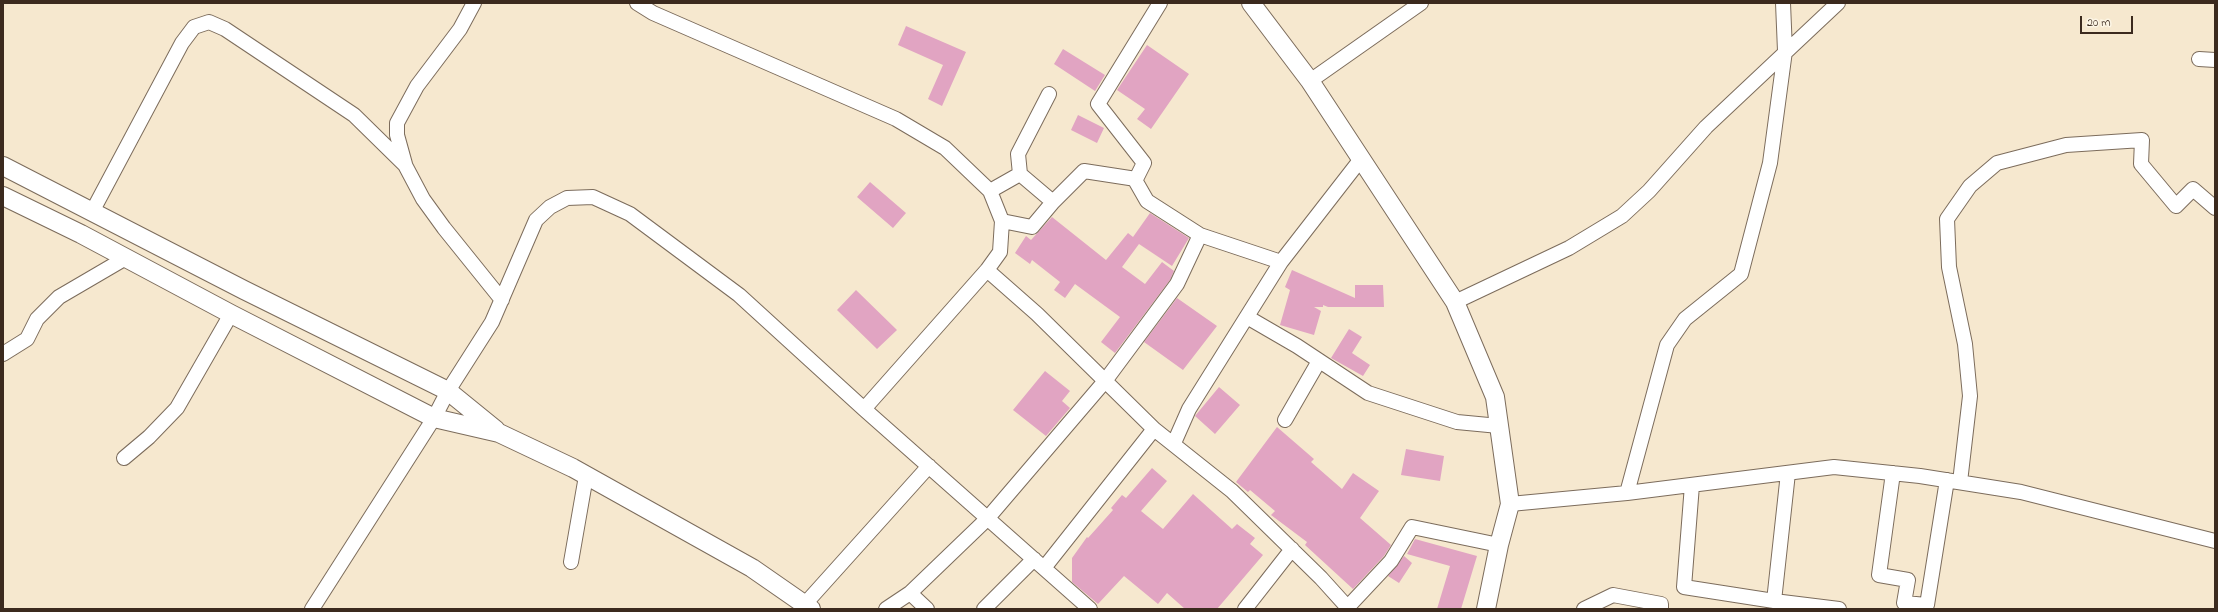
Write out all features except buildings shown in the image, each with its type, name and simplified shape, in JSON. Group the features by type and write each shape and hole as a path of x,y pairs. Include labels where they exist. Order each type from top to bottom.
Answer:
{"street":[{"path":"474,3 460,29 417,86 397,123 397,135 405,165 423,199 502,300"},
{"path":"638,3 661,17 896,119 945,148 990,191 1002,221 1000,252 987,270 864,410"},
{"path":"1135,180 1144,163 1098,104 1160,3"},
{"path":"1251,3 1310,81 1455,302 1495,397 1510,504 1499,545 1486,609"},
{"path":"1310,81 1421,3"},
{"path":"1626,493 1667,345 1685,319 1741,274 1770,163 1786,51 1783,3"},
{"path":"1455,302 1569,248 1622,216 1649,191 1706,127 1838,3"},
{"path":"92,212 182,43 194,27 209,22 225,29 354,115 405,165"},
{"path":"2199,59 2215,60"},
{"path":"1049,94 1018,154 1020,174 1053,202"},
{"path":"1893,473 1879,575 1908,580 1904,603 1927,605 1970,396 1965,344 1949,267 1947,219 1970,186 1997,163 2066,145 2142,140 2141,164 2176,206 2193,189 2215,208"},
{"path":"1174,442 1189,409 1281,262 1361,159"},
{"path":"3,166 244,290 448,391 499,433 586,476 752,568 808,606 929,466"},
{"path":"1002,221 1032,227 1053,202 1084,171 1135,180"},
{"path":"990,191 1020,174"},
{"path":"1135,180 1147,201 1200,235 1281,262"},
{"path":"3,196 81,234 124,259 434,418 499,433"},
{"path":"312,609 434,418 448,391 492,322 536,220 550,207 567,198 593,197 630,214 739,295 864,410 1039,564 1082,607"},
{"path":"886,609 910,593 987,519 1105,381 1177,284 1200,235"},
{"path":"3,354 27,339 37,318 59,297 124,259"},
{"path":"987,270 1037,314 1154,429 1174,442 1232,491 1321,578 1347,609 1391,561 1412,527 1499,545"},
{"path":"124,458 149,437 177,408 231,314"},
{"path":"1247,317 1368,393 1457,422 1499,426"},
{"path":"1285,420 1319,361"},
{"path":"984,609 1039,564 1154,429"},
{"path":"1510,504 1626,493 1834,467 1953,481 2021,492 2215,541"},
{"path":"1774,601 1788,473"},
{"path":"571,562 586,476"},
{"path":"1692,485 1684,587 1774,601 1839,609"},
{"path":"1245,609 1292,550"},
{"path":"910,593 927,609"},
{"path":"1584,609 1613,595 1661,604 1661,609"}]}
